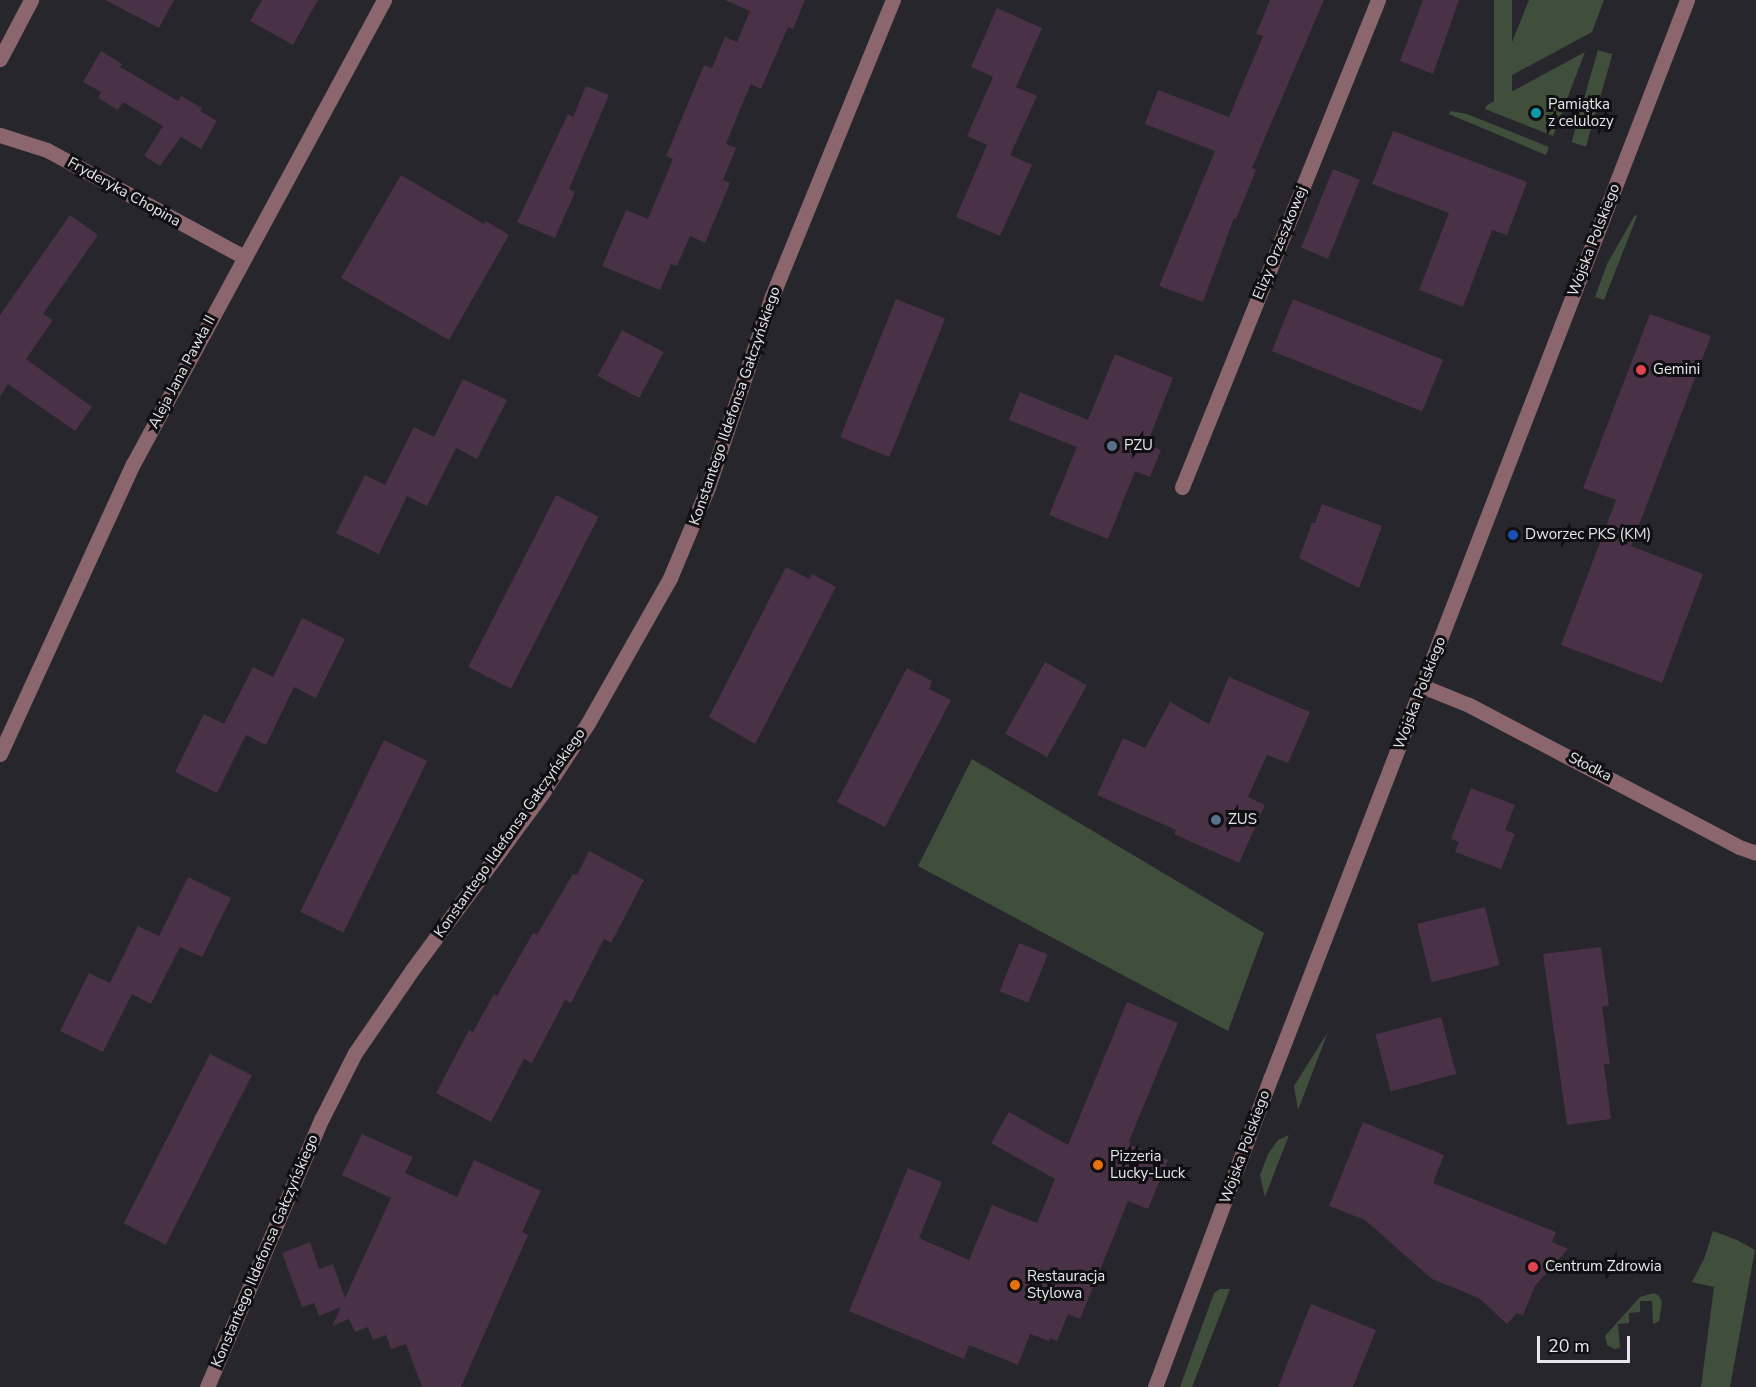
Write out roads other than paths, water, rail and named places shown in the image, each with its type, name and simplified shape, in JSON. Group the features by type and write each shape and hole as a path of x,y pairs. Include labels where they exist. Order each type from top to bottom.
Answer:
{"street":[{"path":"0,59 32,0"},
{"name":"Aleja Jana Pawła II","path":"0,754 133,464 384,0"},
{"name":"Konstantego Ildefonsa Gałczyńskiego","path":"207,1387 322,1118 355,1053 412,970 543,792 588,723 670,578 708,487 772,296 893,0"},
{"name":"Elizy Orzeszkowej","path":"1182,487 1378,0"},
{"name":"Wojska Polskiego","path":"1155,1387 1687,0"},
{"name":"Fryderyka Chopina","path":"0,135 47,150 244,257"},
{"name":"Słodka","path":"1422,686 1500,721 1739,847 1756,853"}],"place":[{"name":"Pamiątka z celulozy","path":"1536,113"},
{"name":"Gemini","path":"1641,370"},
{"name":"PZU","path":"1112,446"},
{"name":"Dworzec PKS (KM)","path":"1513,535"},
{"name":"ZUS","path":"1216,820"},
{"name":"Pizzeria Lucky-Luck","path":"1098,1165"},
{"name":"Centrum Zdrowia","path":"1533,1267"},
{"name":"Restauracja Stylowa","path":"1015,1285"}]}
